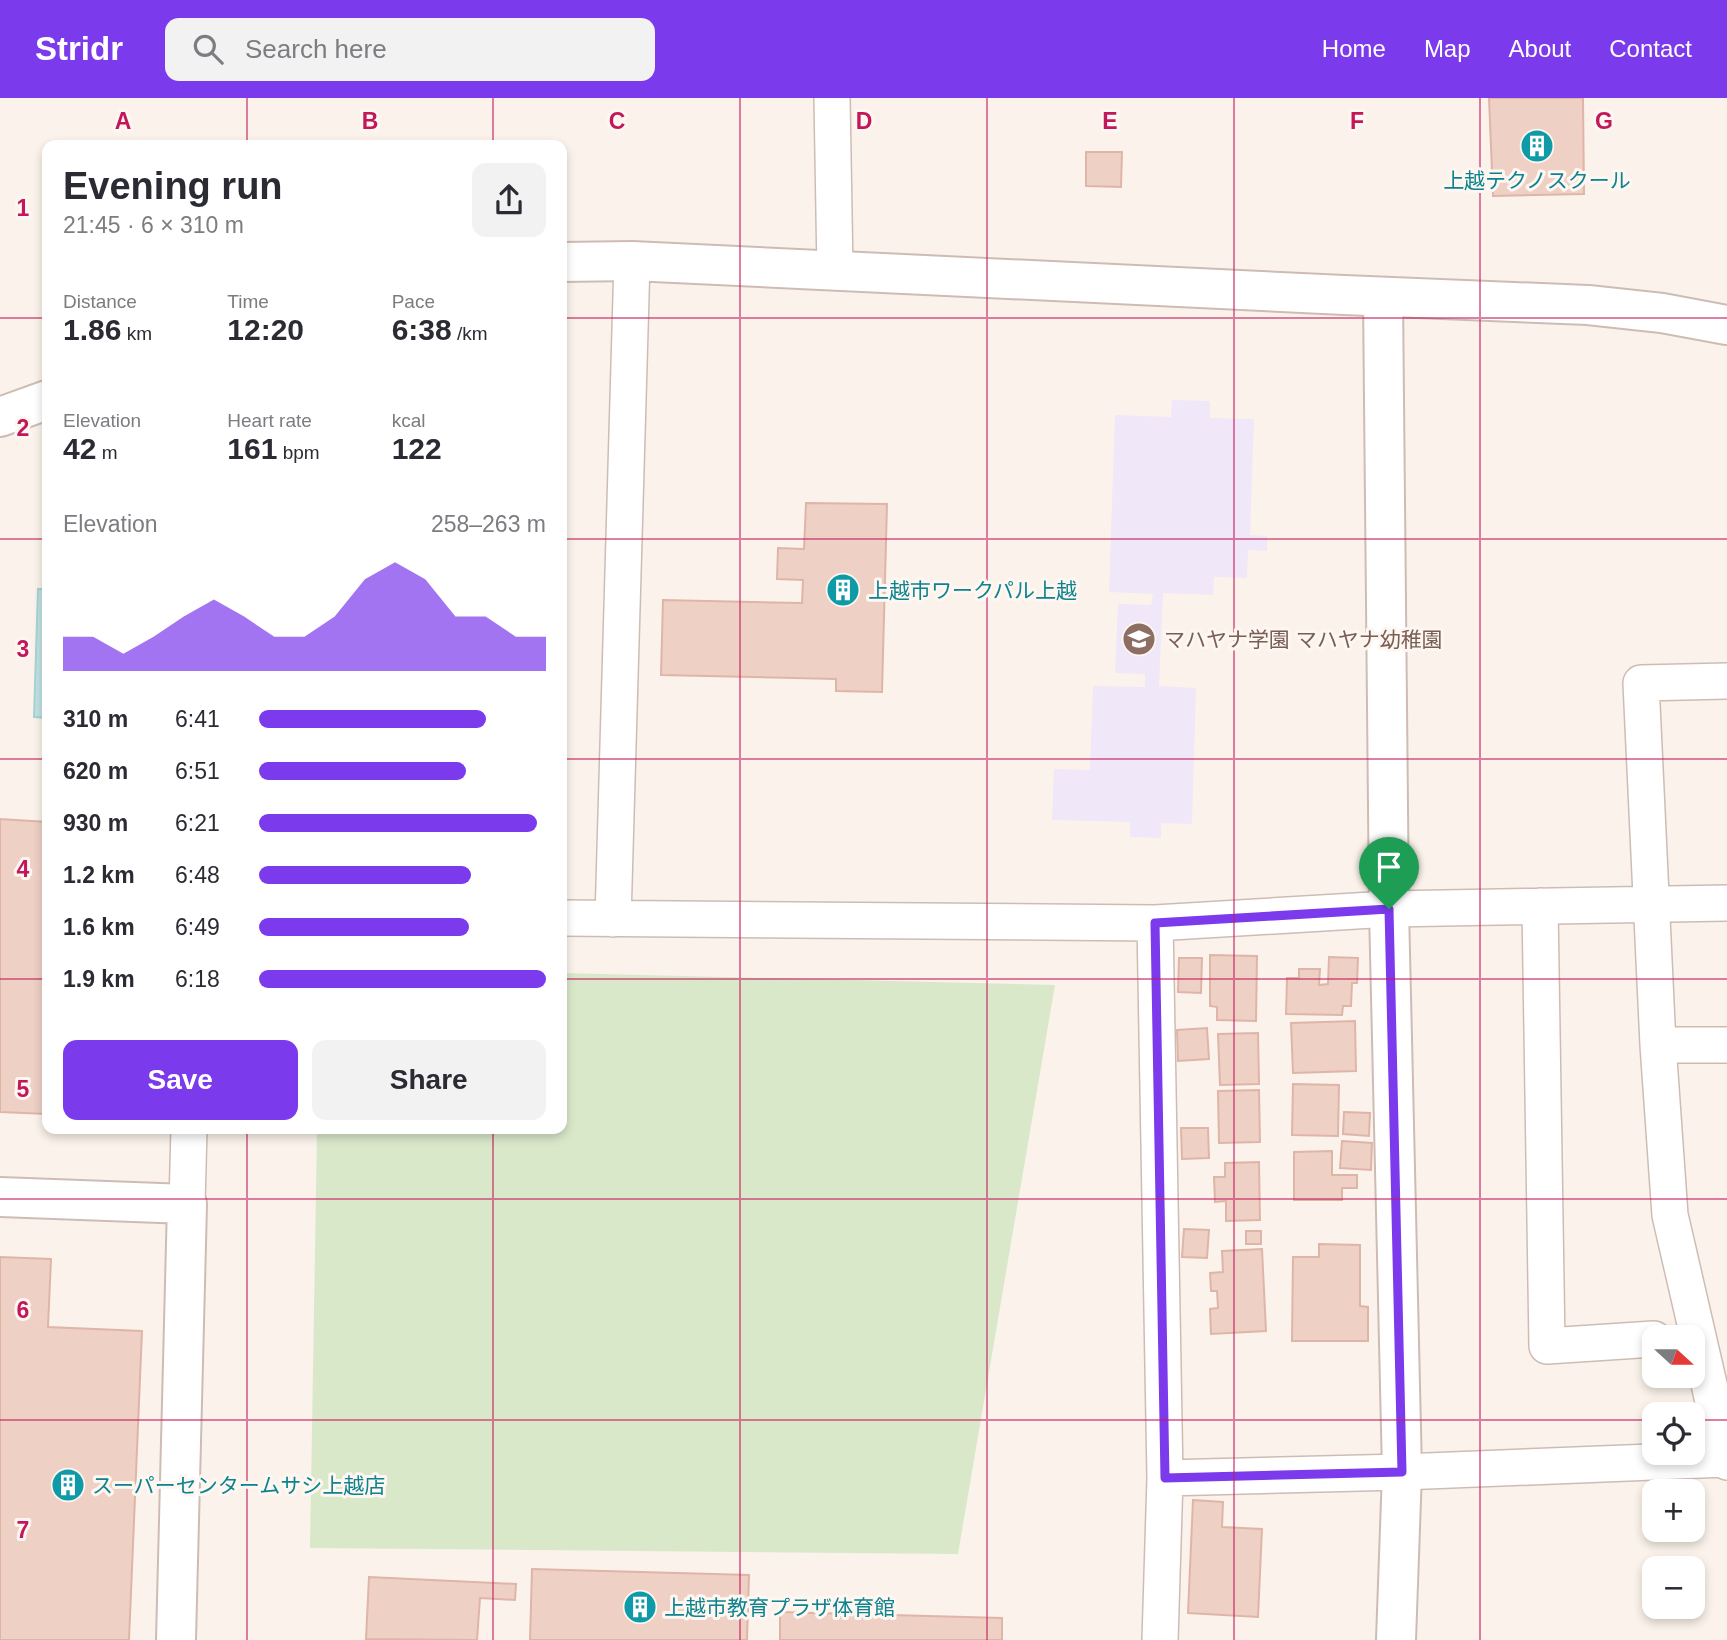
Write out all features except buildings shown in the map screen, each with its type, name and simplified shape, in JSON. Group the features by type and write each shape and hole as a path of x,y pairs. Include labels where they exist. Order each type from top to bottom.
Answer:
{"street":[{"path":"832,98 835,271"},
{"path":"613,919 632,261"},
{"path":"567,262 632,261 1588,305 1662,313 1727,325"},
{"path":"1383,297 1389,909 1402,1472 1396,1640"},
{"path":"0,417 42,402"},
{"path":"1685,1325 1670,1215 1658,1045 1641,683 1727,681"},
{"path":"567,918 1155,923 1389,909 1727,903"},
{"path":"1540,906 1547,1346 1642,1340"},
{"path":"1155,923 1165,1478 1160,1640"},
{"path":"1658,1045 1727,1045"},
{"path":"176,1640 189,1134"},
{"path":"0,1197 187,1204"},
{"path":"1165,1478 1727,1460 1704,1388"}],"shaded area":[{"name":"マハヤナ学園 マハヤナ幼稚園","path":"1172,400 1210,401 1210,418 1254,419 1250,535 1267,536 1267,551 1248,550 1247,578 1214,577 1213,595 1163,593 1159,686 1196,688 1192,824 1161,823 1161,838 1130,837 1130,822 1052,820 1054,769 1090,770 1093,686 1145,687 1145,674 1115,673 1118,604 1151,605 1153,594 1109,592 1115,415 1171,417"}],"green space":[{"path":"567,973 1055,985 958,1554 310,1548 317,1134 567,1134"}],"water":[{"path":"38,589 42,589 42,718 34,717"}],"place":[{"name":"上越テクノスクール","path":"1537,146"},
{"name":"上越市ワークパル上越","path":"843,590"},
{"name":"マハヤナ学園 マハヤナ幼稚園","path":"1139,639"},
{"name":"スーパーセンタームサシ上越店","path":"68,1485"},
{"name":"上越市教育プラザ体育館","path":"640,1607"}],"route":[{"path":"1389,909 1402,1472 1165,1478 1155,923 1389,909"}]}
